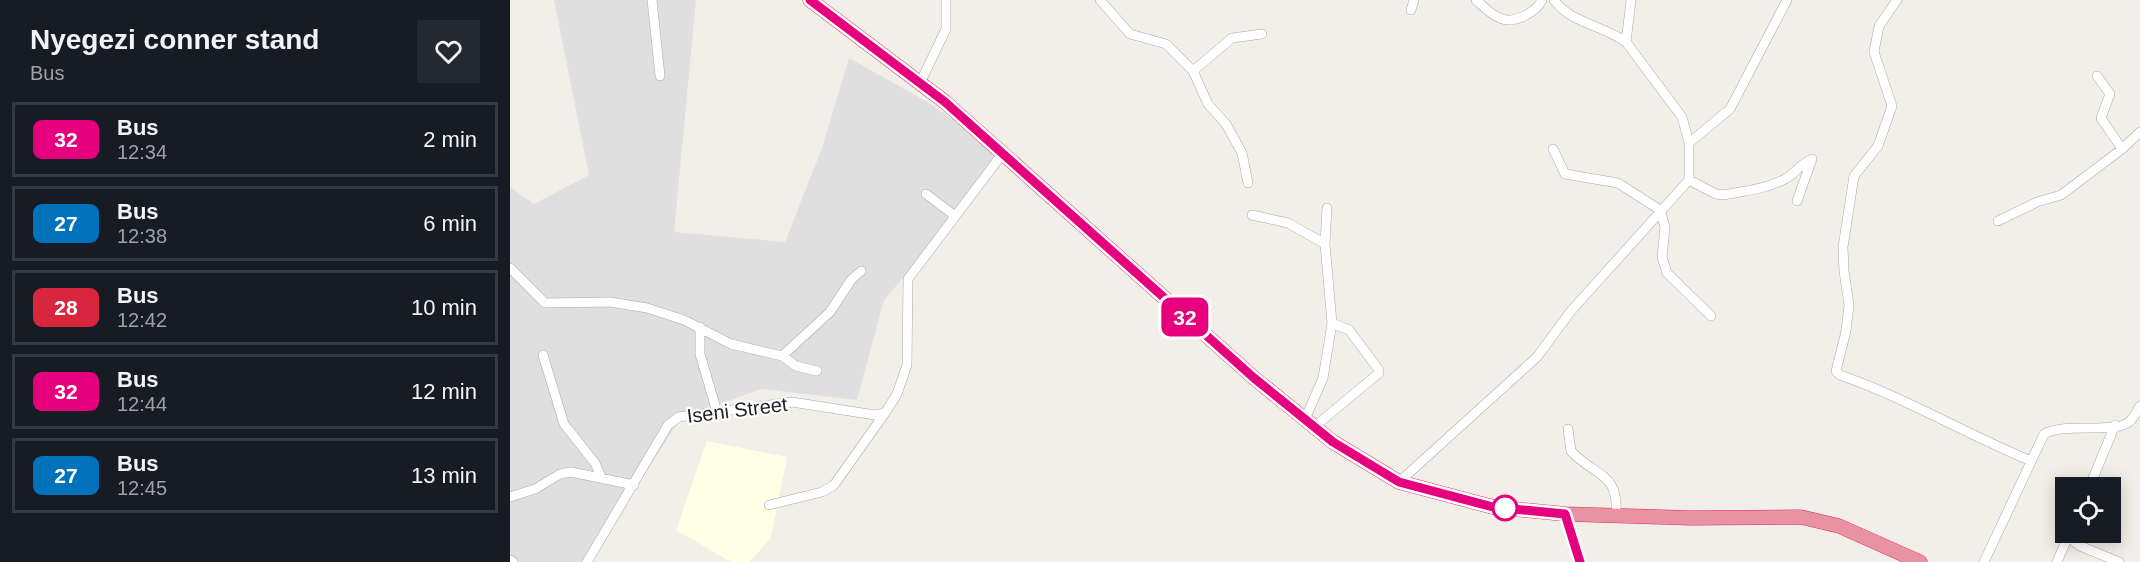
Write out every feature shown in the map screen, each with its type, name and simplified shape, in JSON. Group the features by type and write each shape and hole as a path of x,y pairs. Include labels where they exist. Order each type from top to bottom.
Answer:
{"highway":[{"path":"810,0 920,83 1003,153 1254,378 1333,442 1399,482 1493,507 1565,514 1801,517 1839,526 1920,562"}],"main road":[{"path":"1565,514 1580,562"}],"street":[{"path":"652,0 660,76"},
{"path":"920,83 945,29 946,0"},
{"path":"1100,0 1130,34 1166,44 1193,71 1208,104 1226,124 1242,153 1248,183"},
{"path":"1411,10 1414,0"},
{"path":"1476,0 1499,18 1506,20 1532,13 1542,0"},
{"path":"1399,482 1537,357 1571,311 1689,180 1689,143 1682,117 1626,42 1564,12 1554,0"},
{"path":"1626,42 1631,0"},
{"path":"1689,143 1730,109 1787,0"},
{"path":"1897,0 1879,26 1874,52 1892,106 1878,146 1854,176 1843,247 1849,305 1846,331 1836,371 1840,375 1878,388 1971,435 2031,461"},
{"path":"1193,71 1232,38 1262,34"},
{"path":"2097,76 2110,94 2101,118 2122,149"},
{"path":"1998,221 2037,202 2061,195 2122,149 2140,132"},
{"path":"1553,149 1564,174 1618,183 1660,210 1665,227 1662,257 1667,273 1711,316"},
{"path":"769,505 822,492 843,477 897,394 907,365 908,279 1003,153"},
{"path":"1689,180 1716,194 1738,192 1786,179 1812,159 1797,201"},
{"path":"926,194 954,215"},
{"path":"1310,423 1323,378 1332,323 1325,244 1327,208"},
{"path":"1252,215 1288,223 1325,244"},
{"path":"510,268 545,303 610,302 664,312 700,327 731,344 782,356 796,366 817,371"},
{"path":"782,356 830,312 851,280 861,271"},
{"path":"1310,423 1379,374 1380,370 1349,330 1332,323"},
{"path":"700,327 700,354 717,412"},
{"path":"543,355 564,424 595,463 602,478"},
{"name":"Iseni Street","path":"587,562 673,420 680,417 792,402 875,415 885,413"},
{"path":"1984,562 2041,438 2048,431 2128,423 2140,406"},
{"path":"2094,477 2115,425"},
{"path":"1568,429 1571,451 1611,482 1617,501 1616,516"},
{"path":"510,497 535,489 560,474 580,473 634,485"},
{"path":"2057,562 2065,543"},
{"path":"2077,543 2119,562"}],"shaded area":[{"path":"554,0 696,0 674,232 785,242 822,148 849,58 931,104 1007,158 884,300 857,400 761,389 681,418 588,562 510,562 510,187 534,204 589,175"},
{"path":"707,441 787,457 771,537 750,562 731,562 676,530"}],"bus line":[{"name":"32","path":"810,0 945,102 1254,378 1333,442 1376,471 1399,482 1493,507 1565,514 1580,562"}]}
